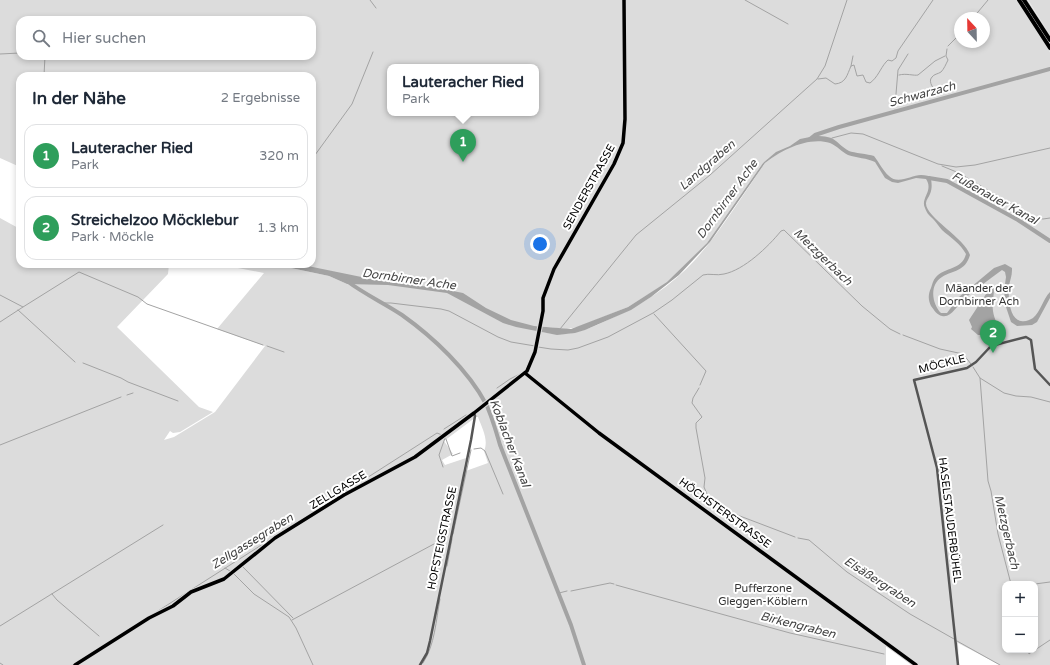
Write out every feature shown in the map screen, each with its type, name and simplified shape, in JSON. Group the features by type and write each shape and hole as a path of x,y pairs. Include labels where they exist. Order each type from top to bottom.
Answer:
{"highway":[{"path":"1020,0 1050,48"},
{"path":"1024,0 1050,40"}],"main road":[{"name":"SENDERSTRASSE","path":"525,373 537,345 544,296 554,269 614,164 623,143 625,119 624,0"},
{"name":"ZELLGASSE","path":"75,665 159,613 173,606 191,592 224,579 275,538 344,495 415,457 479,410 525,373"},
{"name":"HÖCHSTERSTRASSE","path":"525,373 599,433 916,665"}],"street":[{"name":"MÖCKLE","path":"914,380 967,368 976,362 990,346 1026,337 1030,338 1031,340 1035,369 1050,385"},
{"name":"HASELSTAUDERBÜHEL","path":"914,380 937,468 958,665"},
{"name":"HOFSTEIGSTRASSE","path":"420,665 426,654 430,641 471,440 475,416 474,413"}],"green space":[{"path":"0,0 1016,0 1050,52 1050,665 1000,665 958,643 959,665 918,665 536,384 609,442 886,645 886,665 0,665 0,218 16,227 16,268 169,268 168,274 117,327 199,407 213,412 180,432 173,433 170,431 164,440 174,437 215,412 265,346 217,329 264,273 238,268 291,268 329,276 347,284 351,281 304,268 316,268 316,72 16,72 16,165 0,158","holes":["776,155 765,163 705,249 686,269 656,294 622,314 582,331 555,334 534,330 536,326 567,329 578,327 628,307 668,282 707,243 763,163","478,417 483,430 486,443 484,451 488,463 463,472 466,458 445,465 442,460 453,454 444,441"]},
{"path":"1028,0 1050,0 1050,35"}],"shaded area":[{"path":"815,136 827,137 831,138 849,151 874,156 885,172 896,180 917,175 933,178 931,179 931,192 926,202 927,209 967,248 970,255 968,261 962,268 942,277 935,285 933,295 934,300 941,313 947,313 959,297 994,268 1005,264 1012,268 1009,286 1009,301 1012,312 1017,319 1027,321 1033,318 1050,292 1050,298 1037,322 1032,325 1017,326 1011,322 1006,307 1004,291 1006,277 1005,272 1002,270 977,288 949,315 942,316 937,313 931,306 929,299 929,292 933,281 944,271 961,263 966,254 958,244 942,230 927,212 924,201 929,187 926,179 916,178 898,183 892,182 885,178 875,162 848,155 833,144 822,141 804,143 787,149 765,163 710,242 679,275 651,297 631,310 575,333 557,335 503,323 447,293 388,285 347,284 329,276 291,268 316,268 381,281 438,288 463,293 486,308 511,320 534,326 571,329 628,307 667,282 707,243 763,163 776,152 790,146 800,139"},
{"path":"992,287 994,288 993,311 1000,335 999,337 987,332 983,335 978,335 971,329 972,327 969,320"}],"waterway":[{"path":"370,0 376,8"},
{"path":"745,0 788,24"},
{"name":"Landgraben","path":"560,329 636,235 710,175 817,79 825,66 847,0"},
{"path":"818,79 826,78 835,84 842,82 851,66 854,65 857,76 863,75 866,82 870,83 888,60 892,61 896,58 898,51 933,0"},
{"path":"978,12 988,0"},
{"path":"948,46 954,40"},
{"path":"938,95 930,81 934,75 941,72 945,66 948,60 946,56 947,49"},
{"path":"316,154 352,104 373,52"},
{"path":"0,54 16,53"},
{"path":"895,106 898,70 908,54"},
{"path":"851,66 853,56"},
{"path":"899,75 918,75 935,61 945,56"},
{"path":"44,72 45,60"},
{"name":"Schwarzach","path":"810,139 815,135 839,127 1050,69"},
{"path":"832,138 851,133 863,134 938,164 956,167 975,165 1050,148"},
{"path":"942,166 959,173 1035,218 1050,218"},
{"name":"Fußenauer Kanal","path":"929,178 947,181 1018,220 1050,241"},
{"name":"Metzgerbach","path":"538,347 568,350 608,337 653,313 703,275 721,275 740,268 755,257 781,231 784,230 862,306 890,329 900,334"},
{"path":"0,295 23,307 79,272 138,297 147,304 263,345"},
{"name":"Koblacher Kanal","path":"347,281 402,315 426,333 460,367 478,391 490,414 500,445 571,625 584,665"},
{"name":"Elsäßergraben","path":"382,303 449,311 498,337 511,342 535,346"},
{"path":"0,322 23,307"},
{"path":"18,310 75,362"},
{"name":"Elsäßergraben","path":"654,314 706,371 700,385"},
{"name":"Metzgerbach","path":"903,335 940,349 963,354 971,364"},
{"path":"267,346 284,352"},
{"path":"83,363 178,401"},
{"name":"Metzgerbach","path":"973,367 980,378 988,481 998,534 1010,581"},
{"path":"497,388 520,374"},
{"path":"980,378 1004,393 1016,396 1031,397 1050,402"},
{"name":"Elsäßergraben","path":"699,388 693,398 692,403 702,417 696,423 696,428 705,478 704,487 707,494 732,513 795,537"},
{"path":"127,395 133,393"},
{"path":"0,445 121,397"},
{"path":"444,429 466,415"},
{"name":"Zellgassegraben","path":"287,529 437,433 442,435"},
{"path":"443,467 439,455 445,438"},
{"name":"Landgraben","path":"446,439 452,456 460,453"},
{"name":"Landgraben","path":"474,449 481,448 485,451 503,494"},
{"path":"453,534 471,450"},
{"path":"0,626 163,525"},
{"name":"Zellgassegraben","path":"150,616 274,537"},
{"path":"292,620 447,537"},
{"name":"Elsäßergraben","path":"798,538 809,540 847,572 910,614 954,639"},
{"path":"447,566 452,539"},
{"path":"242,566 293,618"},
{"name":"Zellgassegraben","path":"225,568 230,571"},
{"path":"233,573 254,594 289,617 296,628 313,665"},
{"path":"1038,584 1050,582"},
{"name":"Birkengraben","path":"571,591 610,583 614,584"},
{"name":"Birkengraben","path":"616,585 790,633 884,654"},
{"name":"Birkengraben","path":"559,593 567,591"},
{"path":"52,594 99,636"},
{"path":"423,663 433,640 440,599"},
{"name":"Metzgerbach","path":"1038,648 1050,640"},
{"name":"Elsäßergraben","path":"957,641 1000,665"},
{"name":"Zellgassegraben","path":"72,665 83,658"}],"place":[{"name":"Lauteracher Ried","path":"463,162"},
{"name":"Streichelzoo Möcklebur","path":"993,353"}],"water label":[{"name":"Dornbirner Ache","path":"727,199"},
{"name":"Dornbirner Ache","path":"409,279"}],"park label":[{"name":"Mäander der Dornbirner Ach","path":"979,294"},
{"name":"Pufferzone Gleggen-Köblern","path":"763,594"}]}
